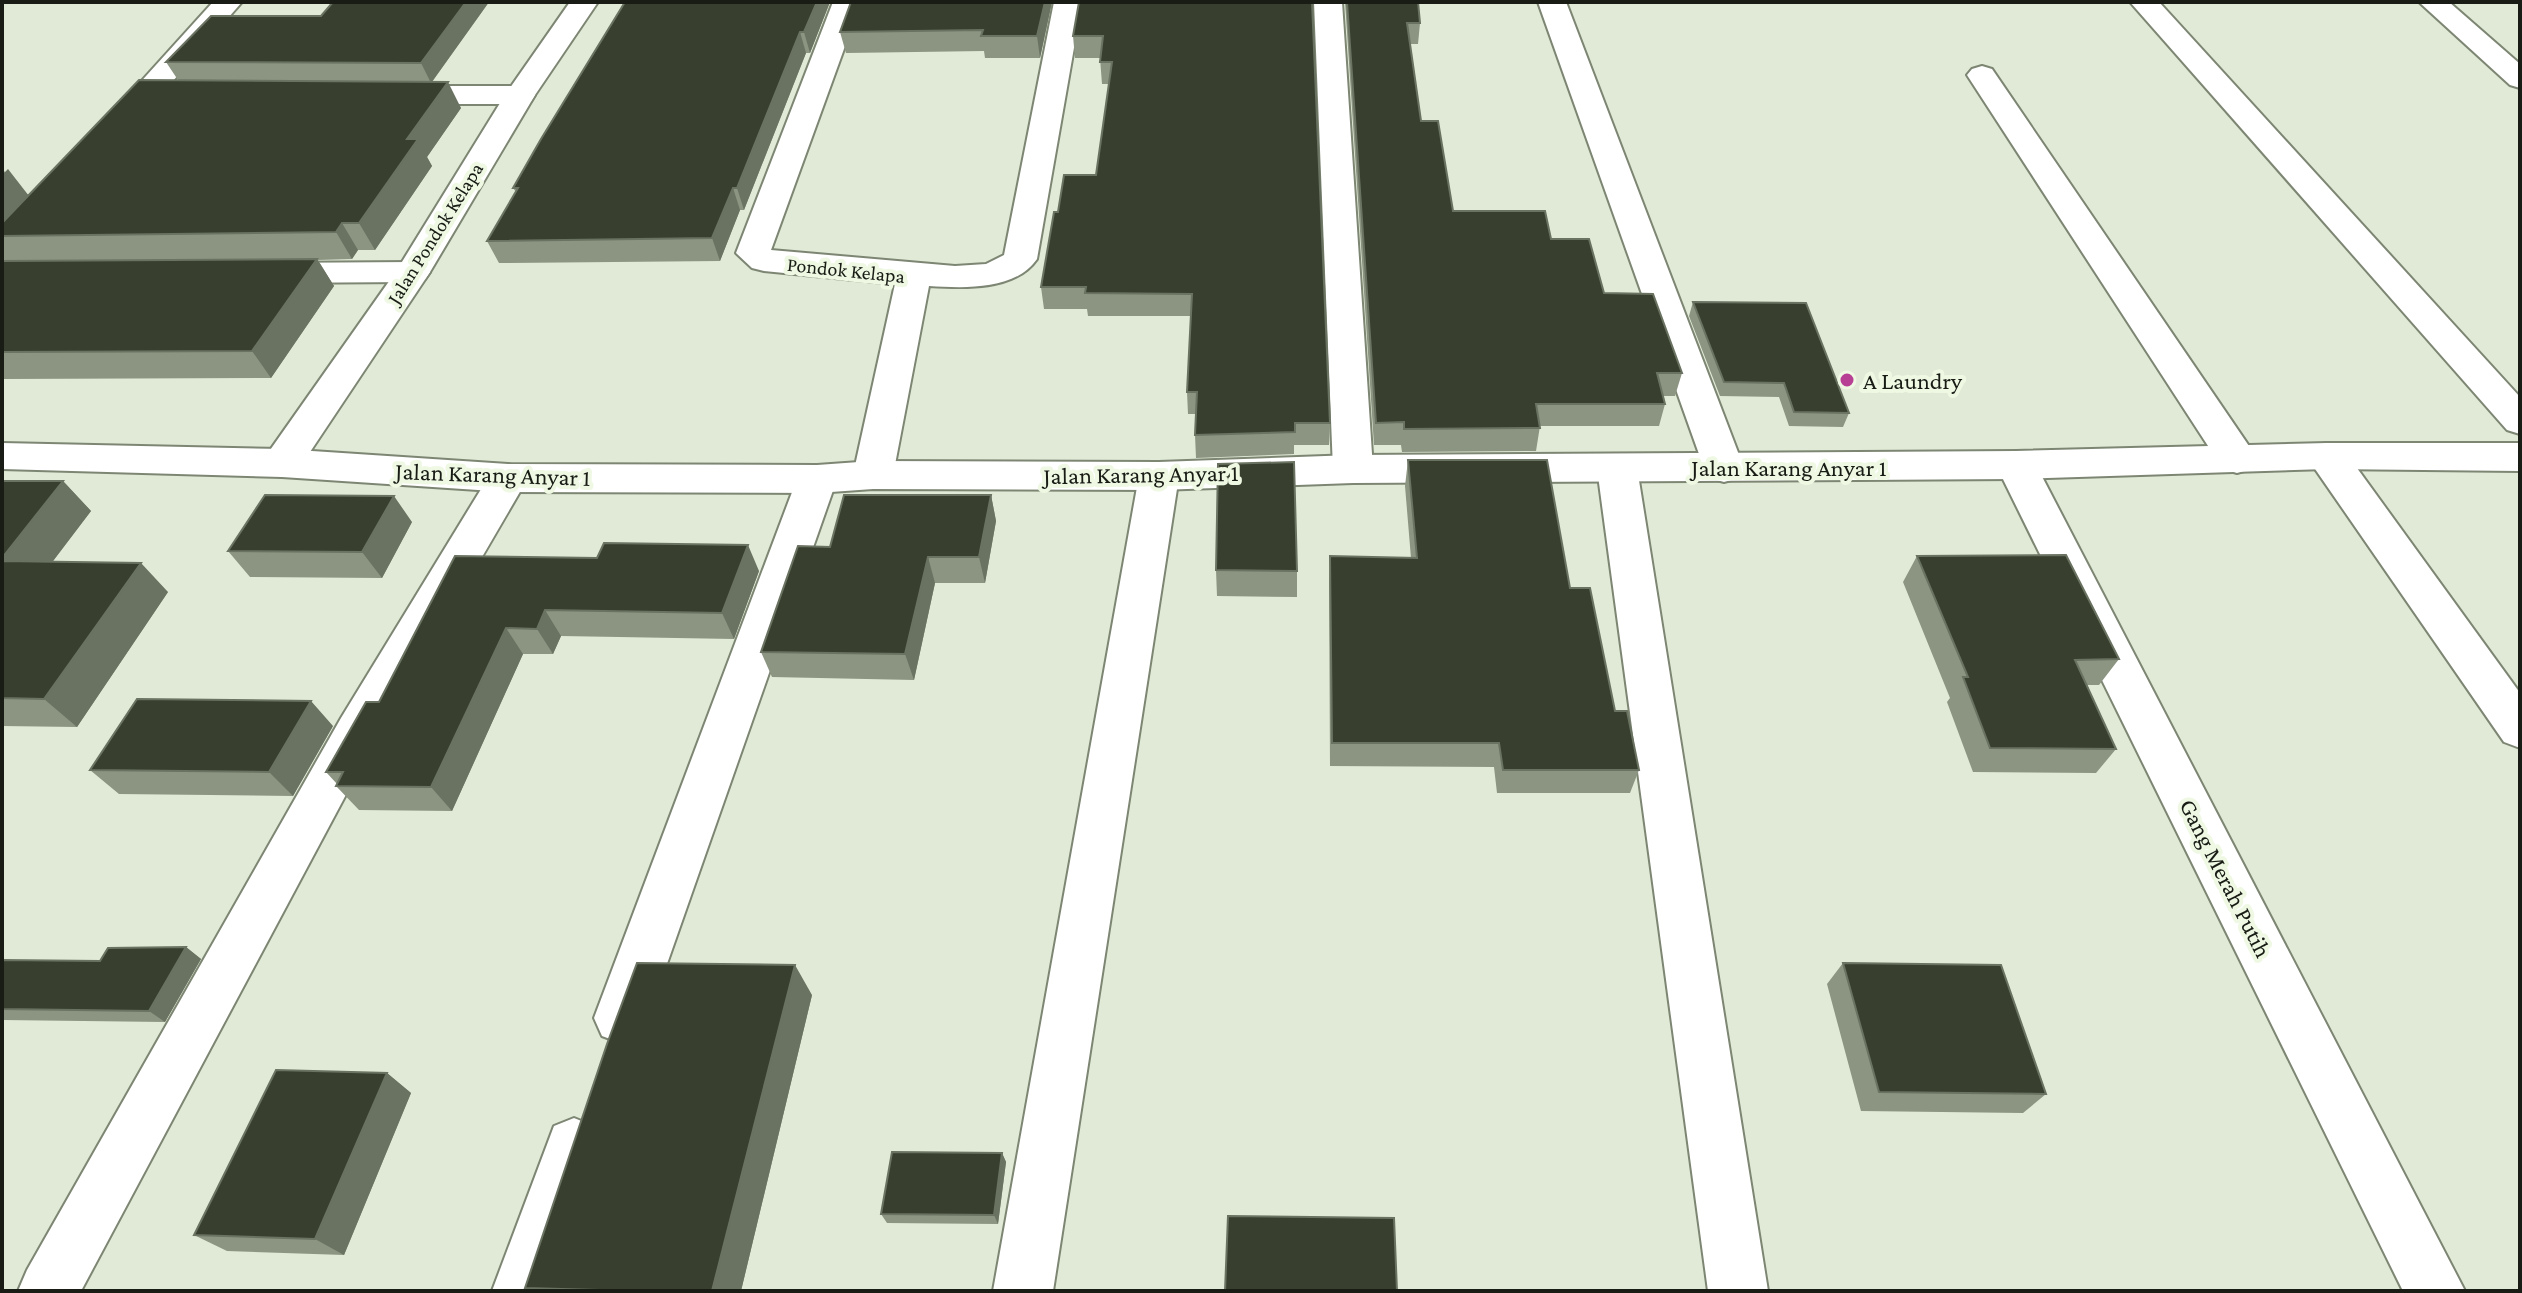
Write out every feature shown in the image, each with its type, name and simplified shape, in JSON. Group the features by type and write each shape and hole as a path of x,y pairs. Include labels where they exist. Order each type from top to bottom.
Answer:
{"street":[{"path":"97,148 228,2"},
{"name":"Jalan Pondok Kelapa","path":"282,463 413,272 520,95 584,2"},
{"name":"Pondok Kelapa","path":"847,2 753,253 764,261 914,275 873,475"},
{"path":"914,275 985,276 1010,268 1020,259 1068,2"},
{"path":"1328,2 1353,469"},
{"path":"1552,2 1724,468"},
{"path":"2144,2 2520,421"},
{"path":"2433,2 2520,79"},
{"path":"1982,75 2237,459"},
{"path":"145,94 176,94"},
{"path":"363,95 520,95"},
{"path":"239,273 413,272"},
{"name":"Jalan Karang Anyar 1","path":"2,456 282,463 508,478 817,479 873,475 1159,476 1353,469 2016,465 2327,456 2520,457"},
{"path":"2327,456 2520,729"},
{"name":"Gang Merah Putih","path":"2016,465 2435,1291"},
{"path":"1617,468 1738,1291"},
{"path":"1023,1291 1159,476"},
{"path":"48,1291 357,731 508,478"},
{"path":"522,1291 817,479"}],"building":[{"path":"333,2 466,2 421,63 166,62 211,16 321,16"},
{"path":"625,2 817,2 804,32 800,32 737,188 733,188 712,238 487,241 518,188 513,188 541,139"},
{"path":"851,2 1045,2 1037,36 981,36 983,30 840,32"},
{"path":"1079,2 1312,2 1330,423 1295,423 1295,432 1195,435 1197,392 1187,392 1192,294 1085,293 1086,287 1041,287 1064,175 1096,175 1112,62 1100,62 1103,36 1073,36"},
{"path":"1347,2 1418,2 1420,23 1407,23 1421,121 1438,121 1453,211 1545,211 1551,239 1589,239 1604,293 1653,294 1682,373 1657,373 1665,404 1536,404 1540,428 1404,429 1404,422 1376,423"},
{"path":"139,80 448,82 407,139 418,139 359,223 342,223 336,232 2,236 2,223"},
{"path":"317,259 252,351 2,352 2,261"},
{"path":"1693,302 1806,303 1849,413 1794,412 1784,383 1724,382"},
{"path":"1408,460 1547,460 1570,588 1590,588 1615,711 1627,711 1639,770 1503,770 1499,743 1332,743 1330,556 1417,558"},
{"path":"1294,462 1297,571 1216,570 1218,464"},
{"path":"2,481 63,481 2,558"},
{"path":"265,495 394,496 362,552 228,551"},
{"path":"844,495 991,495 979,557 928,557 905,654 761,652 798,546 830,547"},
{"path":"604,543 748,545 722,613 545,610 537,629 506,628 431,787 336,786 343,772 326,772 366,702 379,702 455,556 597,558"},
{"path":"2066,555 2119,659 2075,660 2116,749 1990,748 1963,677 1968,677 1917,556"},
{"path":"2,561 141,563 44,699 2,698"},
{"path":"137,699 311,701 269,772 90,770"},
{"path":"186,947 149,1011 2,1009 2,960 100,961 108,948"},
{"path":"637,963 795,965 712,1291 525,1288 607,1044"},
{"path":"1843,963 2001,965 2046,1094 1879,1092"},
{"path":"276,1070 387,1073 315,1239 194,1235"},
{"path":"892,1152 1002,1153 994,1215 881,1214"},
{"path":"1228,1216 1394,1218 1397,1291 1225,1291"}],"place":[{"name":"A Laundry","path":"1847,380"}]}
